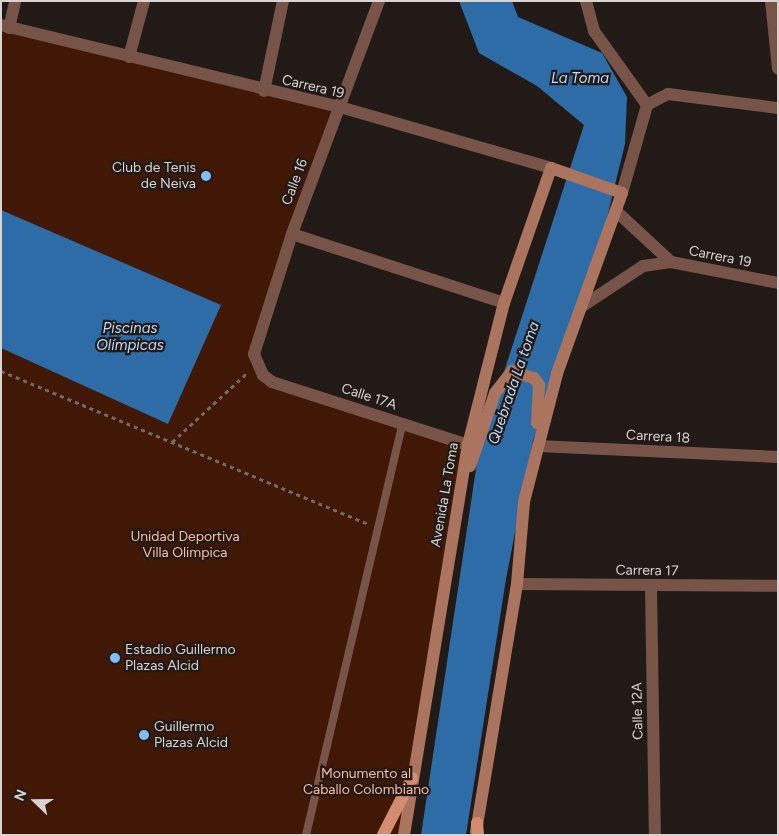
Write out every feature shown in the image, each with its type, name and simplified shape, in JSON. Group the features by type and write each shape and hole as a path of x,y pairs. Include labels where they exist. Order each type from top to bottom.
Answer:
{"main road":[{"name":"Carrera 19","path":"552,168 619,192"},
{"name":"Avenida La Toma","path":"404,835 412,778 464,480 468,445 504,303 552,168"},
{"path":"524,502 538,446 581,307 616,211 619,192"},
{"path":"464,480 501,379 519,371 534,378 540,394 524,502 517,584 477,831"},
{"path":"383,835 412,778"}],"street":[{"path":"5,27 15,1"},
{"path":"129,57 144,1"},
{"path":"264,91 283,1"},
{"name":"Calle 16","path":"260,369 257,339 292,234 379,1"},
{"path":"586,1 594,31 647,105"},
{"path":"772,1 778,69"},
{"name":"Carrera 19","path":"5,27 340,108 552,168"},
{"path":"619,192 647,105 668,94 778,108"},
{"name":"Carrera 19","path":"616,211 671,262 778,283"},
{"path":"292,234 504,303"},
{"path":"581,307 643,266 671,262"},
{"name":"Calle 17A","path":"260,369 272,382 468,445"},
{"name":"Carrera 18","path":"538,446 778,457"},
{"name":"Carrera 17","path":"517,584 652,587 778,586"},
{"name":"Calle 12A","path":"652,587 654,835"}],"lane":[{"path":"306,835 403,423"}],"path":[{"path":"172,442 260,369"},
{"path":"1,371 379,528"}],"green space":[{"name":"Unidad Deportiva Villa Olimpica","path":"1,25 340,107 257,339 263,374 463,446 406,835 1,835"}],"water":[{"name":"La Toma","path":"459,1 512,1 518,17 602,53 627,97 625,144 606,222 533,441 506,579 466,835 421,835 479,449 584,125 537,86 479,53"},
{"name":"Piscinas Olímpicas","path":"1,210 221,305 168,424 1,348"}],"place":[{"name":"Club de Tenis de Neiva","path":"206,176"},
{"name":"Estadio Guillermo Plazas Alcid","path":"115,658"},
{"name":"Guillermo Plazas Alcid","path":"144,735"}],"water label":[{"name":"Quebrada La toma","path":"514,383"}],"park label":[{"name":"Monumento al Caballo Colombiano","path":"366,782"}]}
